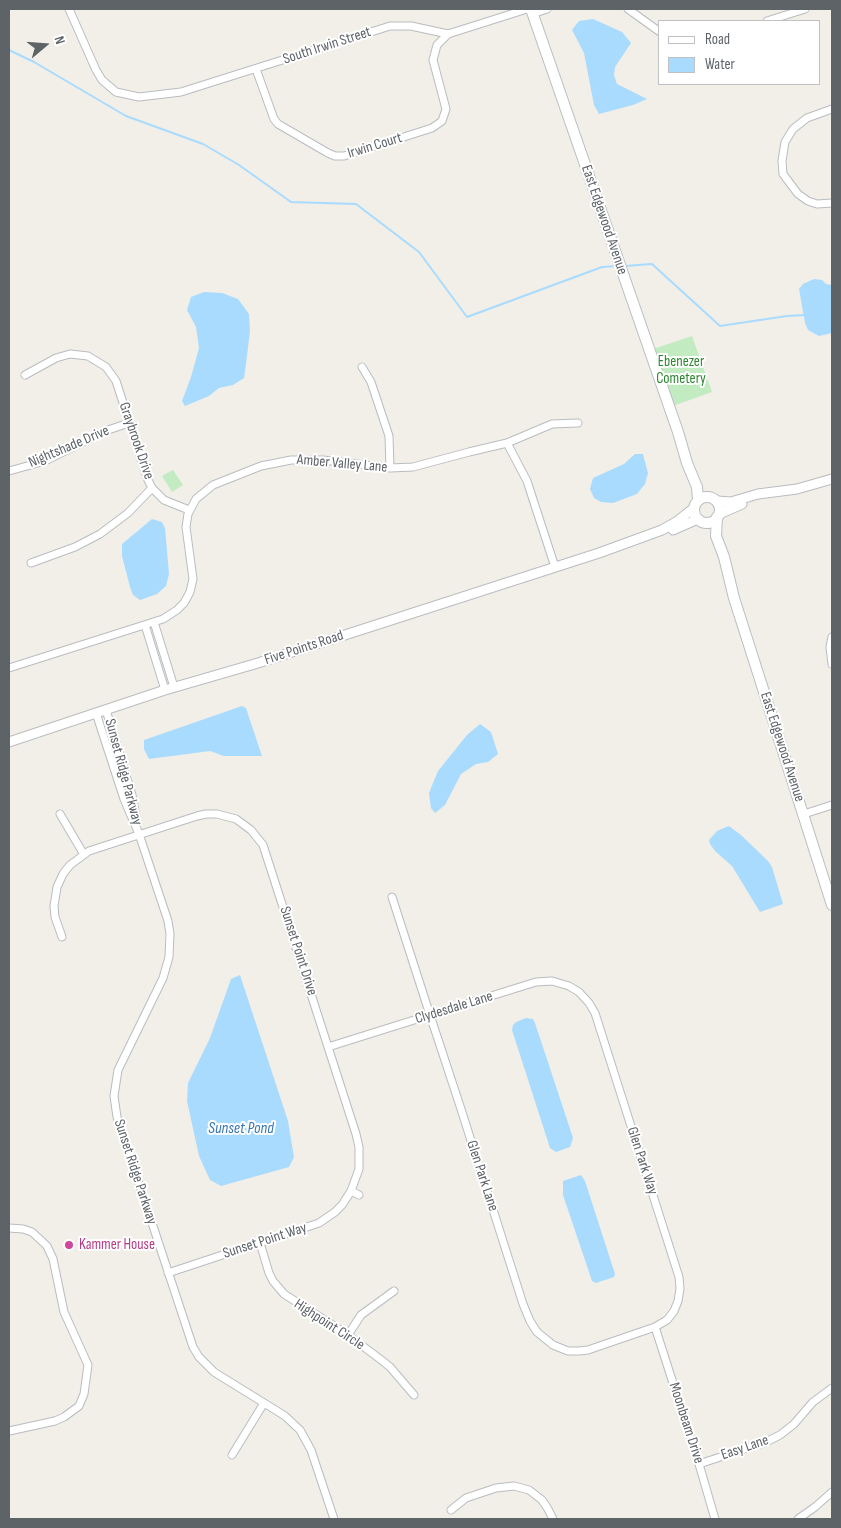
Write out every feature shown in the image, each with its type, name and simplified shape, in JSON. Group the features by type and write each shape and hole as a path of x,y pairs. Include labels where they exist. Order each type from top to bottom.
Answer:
{"main road":[{"name":"East Edgewood Avenue","path":"530,11 697,487 696,504"},
{"name":"East Edgewood Avenue","path":"678,432 701,483 713,499"},
{"path":"705,497 713,499 719,505 718,516 710,522 700,521 694,512 696,504 705,497"},
{"name":"East Edgewood Avenue","path":"718,516 715,534 724,557 732,589 832,905"},
{"name":"East Edgewood Avenue","path":"700,521 713,544 732,589"}],"street":[{"name":"South Irwin Street","path":"69,9 99,75 111,88 127,96 144,97 181,92 393,26 412,26 448,34"},
{"path":"448,34 530,11 547,9"},
{"path":"628,9 658,31"},
{"path":"770,20 800,9"},
{"name":"Irwin Court","path":"256,69 274,119 278,124 328,154 344,156 432,128 442,121 446,110 434,60 437,45 448,34"},
{"path":"832,109 807,118 793,129 785,142 782,152 783,174 798,194 808,201 817,204 832,204"},
{"name":"Graybrook Drive","path":"25,375 64,355 78,354 96,359 106,367 114,378 152,488 164,500 189,510"},
{"path":"362,368 370,382 389,436 390,468"},
{"name":"Nightshade Drive","path":"9,471 44,461 105,431 129,423"},
{"name":"Amber Valley Lane","path":"189,510 196,499 208,488 251,470 271,464 289,460 312,459 390,468 421,466 507,443 552,424 578,423"},
{"path":"507,443 527,482 555,567"},
{"path":"713,499 731,502 758,494 797,488 832,479"},
{"path":"718,516 749,502 799,492 832,479"},
{"path":"31,563 82,544 106,530 128,513 152,488"},
{"path":"599,553 662,530 676,522 696,504"},
{"path":"9,668 154,622 168,617 177,610 184,603 191,589 192,570 186,527 189,510"},
{"path":"599,553 644,543 682,525 700,521"},
{"name":"Five Points Road","path":"9,742 174,687 267,660 599,553"},
{"path":"154,622 174,687"},
{"path":"145,625 165,690"},
{"path":"832,637 830,647 832,664"},
{"name":"Sunset Ridge Parkway","path":"106,710 132,795 139,834"},
{"name":"Sunset Ridge Parkway","path":"96,713 124,799 139,834 168,921 170,945 169,957 163,978 118,1070 114,1096 117,1117 188,1334 199,1357 214,1372 292,1422 306,1439 311,1450 334,1519"},
{"path":"804,814 832,805"},
{"path":"60,814 84,854"},
{"name":"Sunset Point Drive","path":"62,938 55,917 56,893 64,872 72,862 94,848 197,816 217,814 236,820 251,830 258,837 267,853 359,1147 359,1169 351,1191"},
{"name":"Glen Park Lane","path":"392,897 530,1321 537,1332 553,1345 568,1351 588,1350 655,1328"},
{"name":"Clydesdale Lane","path":"328,1047 536,982 552,981 569,986 580,992"},
{"name":"Glen Park Way","path":"580,992 595,1013 679,1278 680,1295 674,1311 667,1320 655,1328"},
{"path":"351,1191 359,1195"},
{"name":"Sunset Point Way","path":"168,1273 320,1222 335,1212 351,1191"},
{"path":"9,1228 32,1232 47,1246 54,1259 64,1312 88,1365 84,1394 79,1406 55,1421 9,1431"},
{"name":"Highpoint Circle","path":"260,1243 269,1273 279,1289 290,1300 348,1335 390,1367 414,1395"},
{"path":"348,1335 361,1315 394,1291"},
{"name":"Moonbeam Drive","path":"655,1328 715,1519"},
{"name":"Easy Lane","path":"699,1464 780,1436 794,1424 813,1402 832,1388"},
{"path":"232,1455 264,1403"},
{"path":"451,1510 466,1498 496,1488 531,1487 542,1500 553,1519"},
{"path":"798,1519 832,1492"}],"green space":[{"name":"Ebenezer Cometery","path":"692,336 712,392 670,407 650,350"},
{"path":"173,470 183,485 172,492 162,476"}],"water":[{"path":"593,19 622,32 631,43 615,67 614,75 617,84 647,99 633,105 599,114 594,105 584,53 572,30 579,21"},
{"path":"814,279 822,280 826,284 832,285 832,333 819,336 808,330 805,323 799,289 803,284"},
{"path":"204,292 222,293 238,299 249,314 250,331 244,378 233,385 219,388 209,396 185,406 182,401 199,348 196,327 187,310 191,297"},
{"path":"635,454 643,454 648,473 645,484 637,494 613,503 601,502 594,498 590,489 593,478 624,464"},
{"path":"152,519 162,522 165,528 169,574 166,586 157,594 140,600 133,595 130,587 122,556 122,544"},
{"path":"242,706 246,708 262,756 224,756 210,751 149,759 144,749 144,740"},
{"path":"480,724 491,732 498,754 488,762 476,764 461,774 445,805 435,813 431,808 429,793 438,771 467,735"},
{"path":"729,826 768,861 772,867 783,904 760,912 732,866 710,844 709,840 717,831"},
{"name":"Sunset Pond","path":"240,975 288,1121 294,1157 289,1167 221,1186 210,1180 199,1156 187,1101 188,1083 210,1038 231,979"},
{"path":"526,1018 533,1019 535,1023 573,1138 570,1147 556,1152 550,1148 512,1030 516,1022"},
{"path":"581,1175 585,1181 615,1274 614,1277 596,1283 592,1281 563,1195 563,1181"}],"waterway":[{"path":"9,50 34,62 126,116 203,144 239,165 291,202 356,204 419,252 467,317 602,267 617,266"},
{"path":"625,266 652,264 720,326 805,315"}],"place":[{"name":"Kammer House","path":"69,1245"}]}
